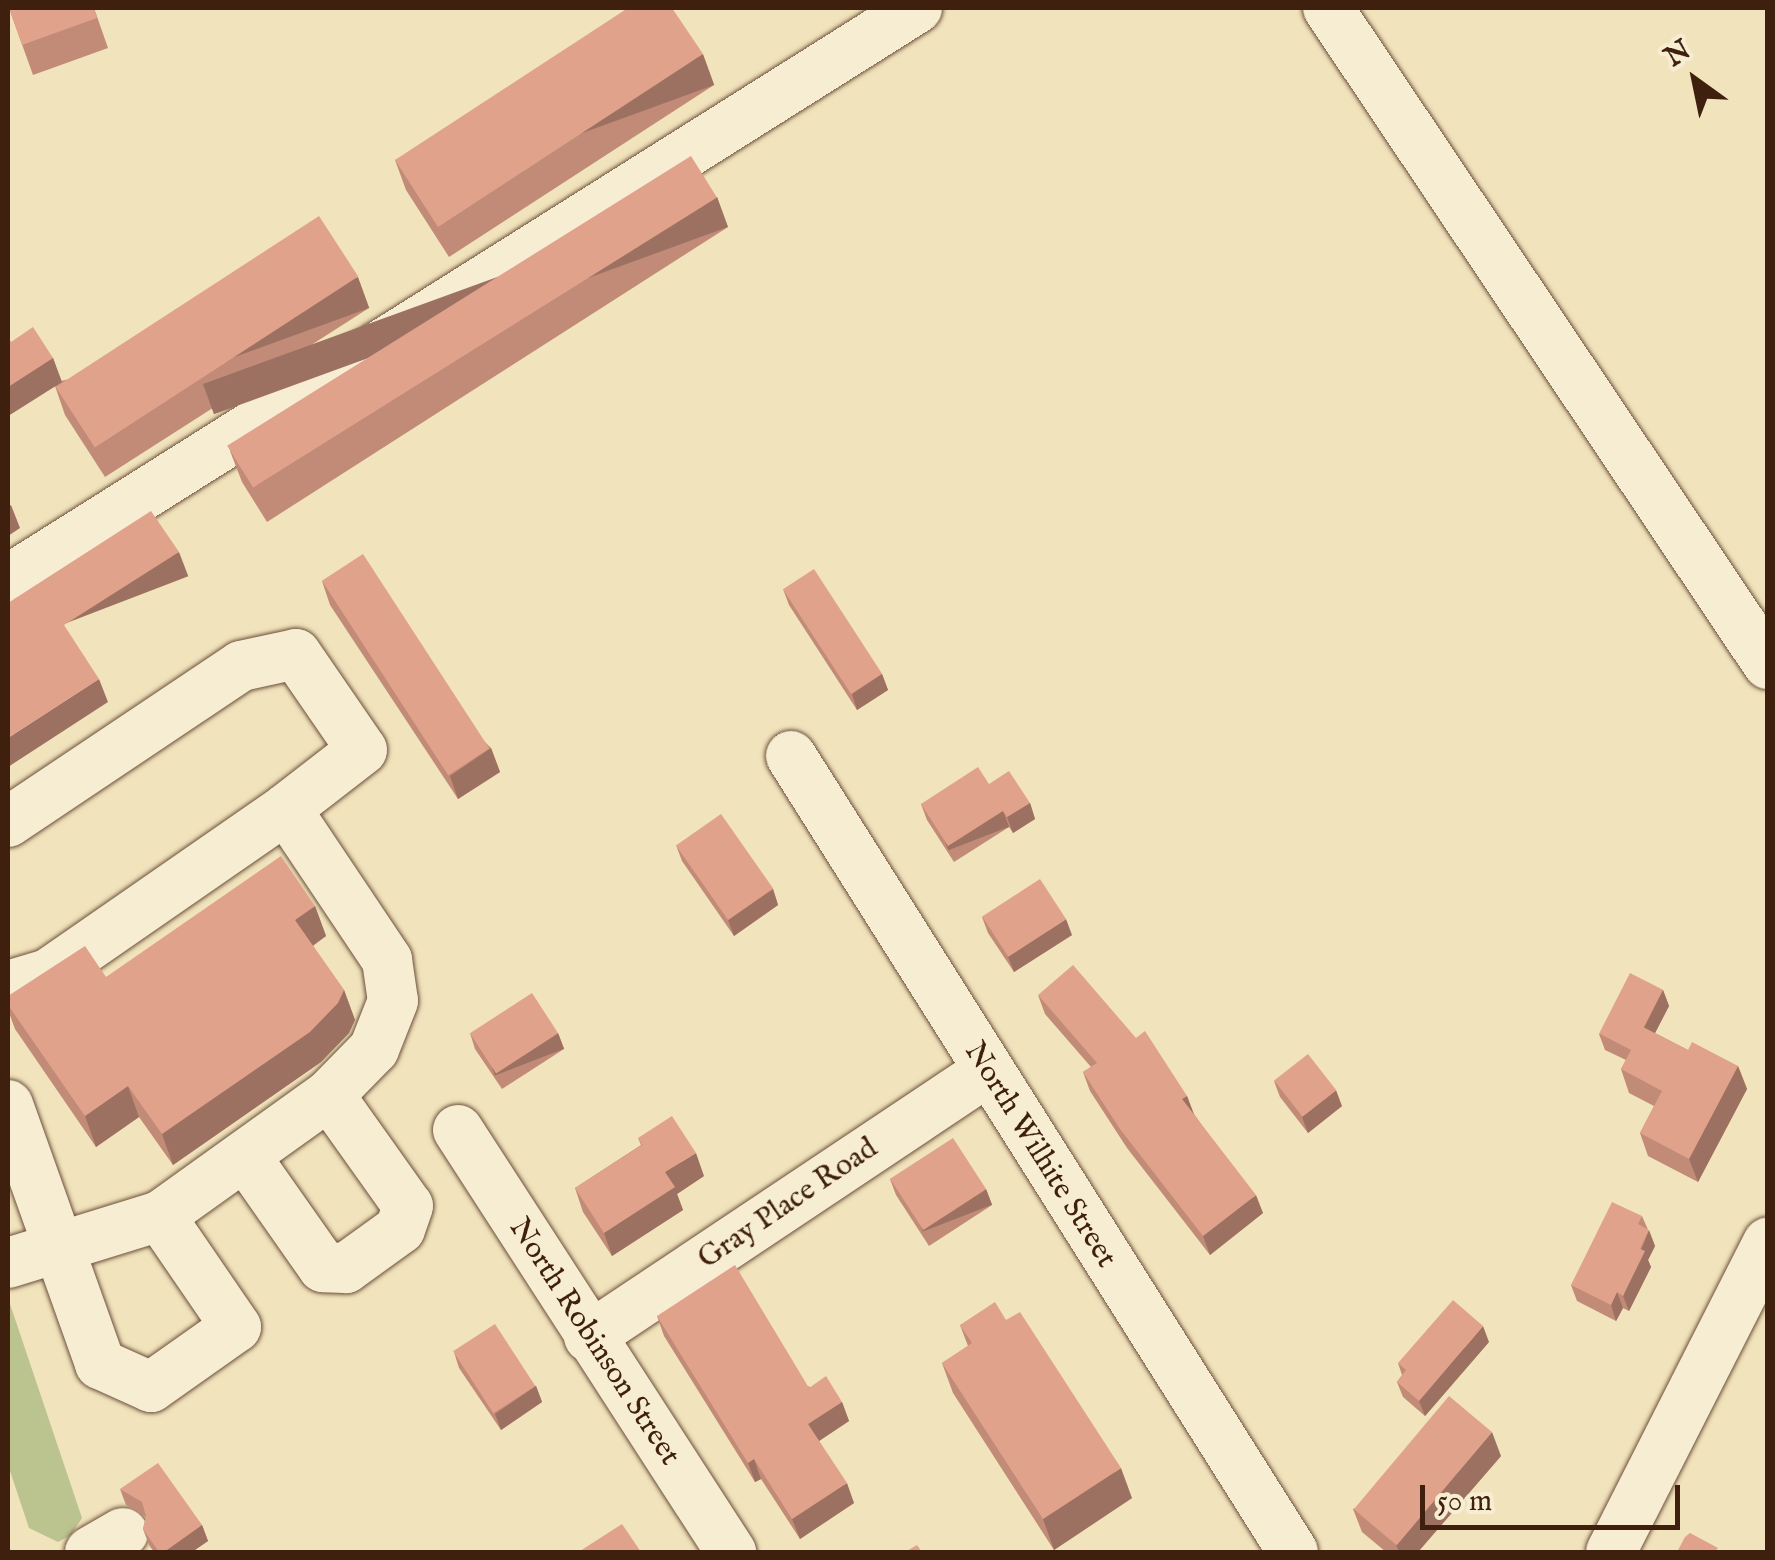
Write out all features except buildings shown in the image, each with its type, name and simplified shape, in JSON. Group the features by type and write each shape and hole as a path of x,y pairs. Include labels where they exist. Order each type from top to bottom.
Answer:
{"street":[{"path":"8,580 916,8"},
{"path":"1328,8 1768,664"},
{"path":"8,822 242,666 296,654 362,750 286,808 48,974 8,986"},
{"name":"North Wilhite Street","path":"791,756 1292,1552"},
{"path":"8,1263 160,1216 329,1096 374,1049 393,1002 388,960 286,808"},
{"name":"Gray Place Road","path":"589,1336 987,1072"},
{"path":"245,1156 323,1267 346,1268 400,1229 408,1206 329,1096"},
{"path":"8,1104 100,1364 152,1386 236,1327 160,1216"},
{"name":"North Robinson Street","path":"458,1130 730,1552"},
{"path":"1611,1552 1768,1243"}],"green space":[{"path":"8,1298 82,1518 71,1535 58,1542 29,1528 8,1465"}]}
